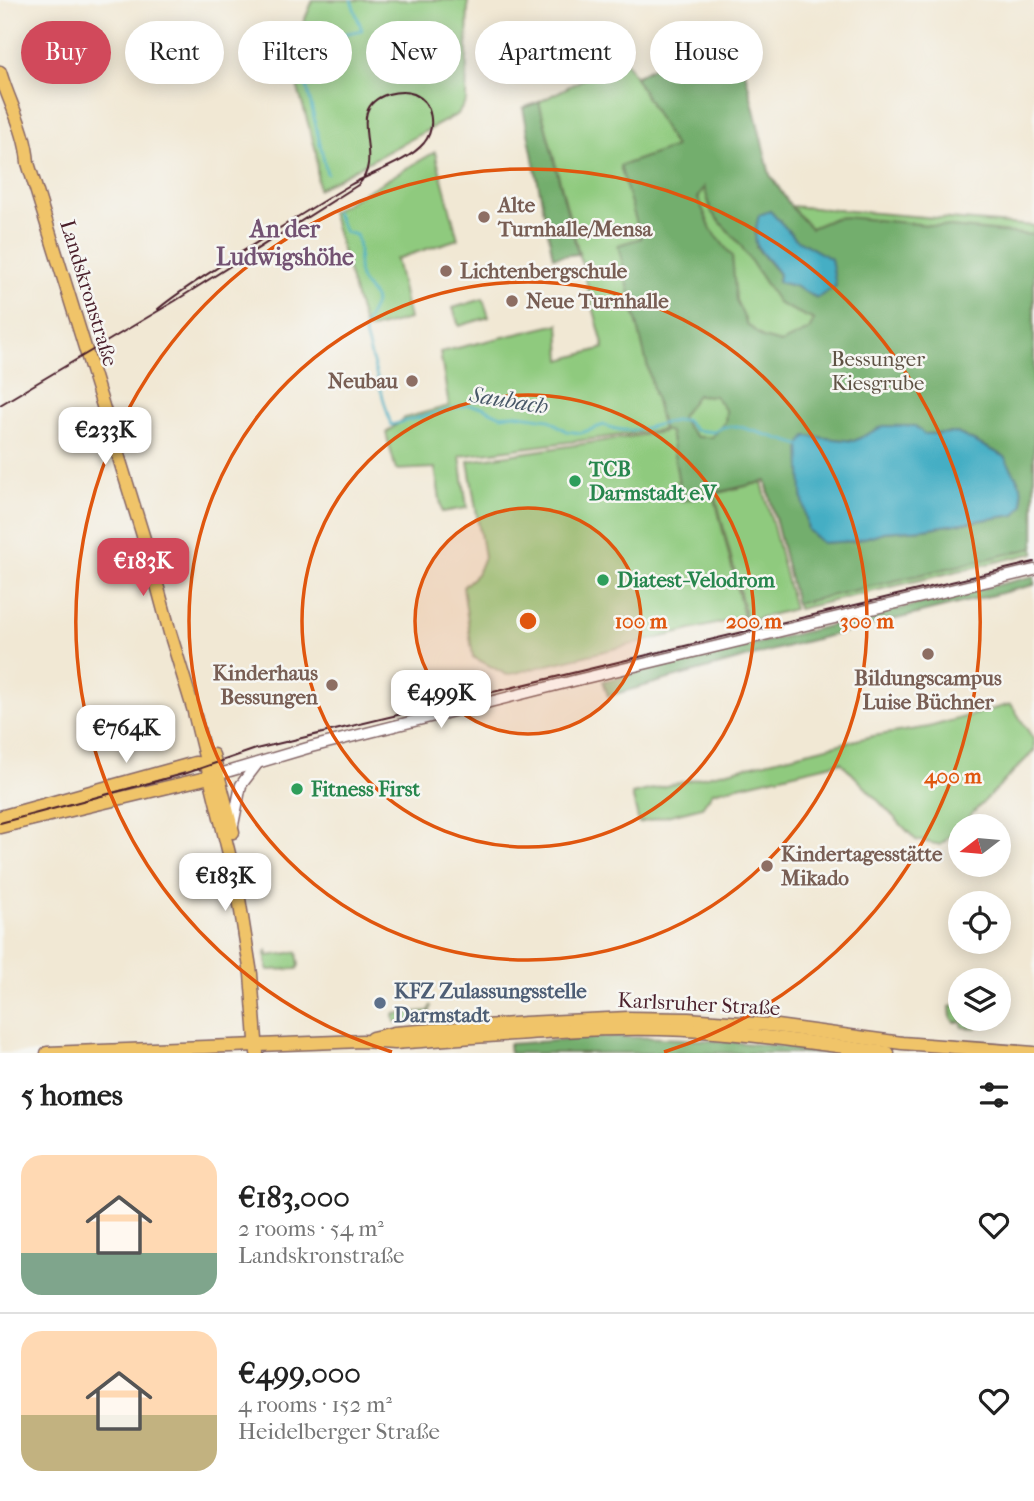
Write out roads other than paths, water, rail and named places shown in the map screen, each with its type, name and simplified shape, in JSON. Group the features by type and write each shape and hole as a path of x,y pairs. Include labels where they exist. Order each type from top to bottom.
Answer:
{"main road":[{"name":"Landskronstraße","path":"0,72 11,108 13,129 28,163 149,555 176,632 213,770"},
{"path":"0,817 195,763 213,770"},
{"path":"0,827 213,770"},
{"path":"213,770 233,830 252,930 261,1049"},
{"path":"213,770 246,931 261,1049"},
{"name":"Karlsruher Straße","path":"362,1041 394,1033 628,1018 755,1024 902,1043 1034,1053"},
{"name":"Karlsruher Straße","path":"47,1053 261,1049 600,1029 659,1029 740,1034 888,1053"}],"street":[{"path":"213,770 1034,570"},
{"path":"233,830 241,785 249,772 262,760"}],"water":[{"path":"770,211 796,239 831,259 836,286 817,298 795,286 778,282 779,274 758,248 755,236 759,215"},
{"path":"883,426 915,426 924,434 957,433 1004,456 1021,485 1023,505 1015,515 924,529 884,532 855,541 822,543 808,530 802,494 800,445 806,436 854,441"}],"waterway":[{"name":"Saubach","path":"327,174 298,59 301,49 310,41 362,30 351,0"},
{"name":"Saubach","path":"335,212 345,232 356,235 360,278 374,298 375,305 364,332 391,425 467,405 482,407 501,416 514,414 548,419 566,431 581,433 604,425 615,429 635,430 685,420 695,430 714,432 723,427 737,426 800,445"}],"tram line":[{"path":"0,405 175,301 358,185 366,173 368,161 365,122 374,101 388,94 404,92 414,94 425,103 431,116 430,130 428,137 417,150 389,167 368,176 359,181 322,202 196,281 158,309"},
{"path":"0,823 187,773 256,749 1034,562"}],"place":[{"name":"Alte Turnhalle/Mensa","path":"484,217"},
{"name":"Lichtenbergschule","path":"446,271"},
{"name":"Neue Turnhalle","path":"512,301"},
{"name":"Neubau","path":"412,381"},
{"name":"TCB Darmstadt e.V","path":"575,481"},
{"name":"Diatest-Velodrom","path":"603,580"},
{"name":"Bildungscampus Luise Büchner","path":"928,654"},
{"name":"Kinderhaus Bessungen","path":"332,685"},
{"name":"Fitness First","path":"297,789"},
{"name":"Kindertagesstätte Mikado","path":"767,866"},
{"name":"KFZ Zulassungsstelle Darmstadt","path":"380,1003"}],"district":[{"name":"An der Ludwigshöhe","path":"285,243"}],"park label":[{"name":"Bessunger Kiesgrube","path":"878,371"}]}
